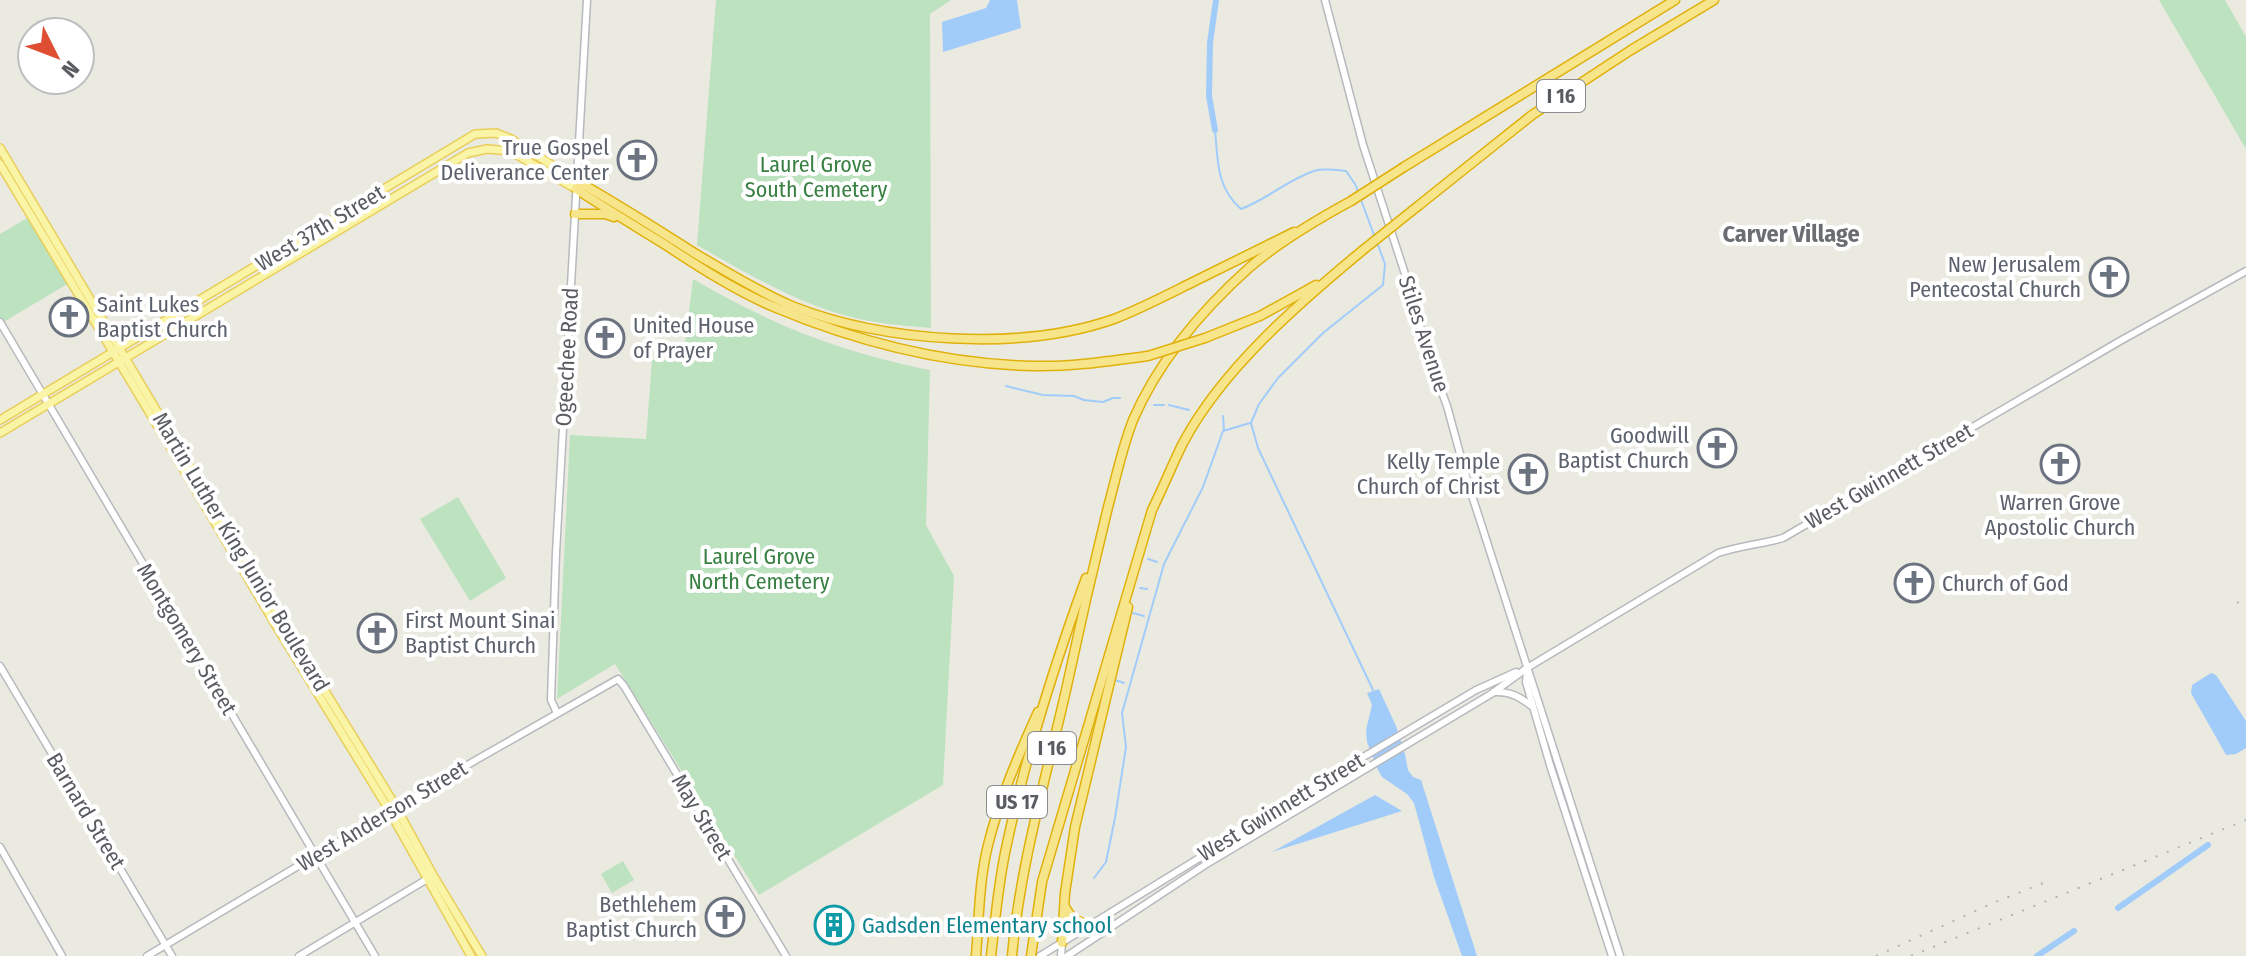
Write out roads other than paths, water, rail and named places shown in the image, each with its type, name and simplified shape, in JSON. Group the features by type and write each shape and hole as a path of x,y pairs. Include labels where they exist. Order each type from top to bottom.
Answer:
{"highway":[{"name":"I 16","path":"1012,953 1025,862 1123,449 1147,391 1178,344 1252,266 1319,219 1675,0"},
{"name":"I 16","path":"1031,956 1042,882 1152,510 1184,442 1205,409 1276,327 1363,250 1532,115 1714,0"},
{"path":"577,185 734,277 790,305 838,321 910,334 964,338 1001,339 1049,334 1113,319 1319,219"},
{"path":"577,185 702,268 773,307 917,353 977,362 1034,366 1148,356 1260,316 1331,277"},
{"path":"575,214 605,214 626,220"},
{"name":"US 17","path":"991,956 1011,829 1075,607 1098,546"},
{"path":"1062,943 1068,864 1075,827 1126,617 1131,581"},
{"path":"976,956 988,846 1008,785 1052,682"},
{"path":"1064,906 1072,918 1088,926"}],"main road":[{"name":"Ogeechee Road","path":"557,713 551,700 552,657 587,0"},
{"name":"Stiles Avenue","path":"1325,0 1363,145 1620,956"},
{"name":"West 37th Street","path":"0,420 475,134 496,133 511,139 577,185"},
{"name":"Martin Luther King Junior Boulevard","path":"0,148 115,350"},
{"name":"West 37th Street","path":"0,433 468,153 487,149 510,151 577,185"},
{"name":"Martin Luther King Junior Boulevard","path":"0,164 392,810 471,956"},
{"name":"West Gwinnett Street","path":"1064,956 1205,865 1718,553 1783,538 2246,271"},
{"name":"Montgomery Street","path":"0,322 375,956"},
{"name":"Barnard Street","path":"0,666 172,956"},
{"name":"Stiles Avenue","path":"1527,668 1526,682 1533,707 1612,956"},
{"name":"West Gwinnett Street","path":"1040,956 1490,682 1527,668"},
{"name":"West Anderson Street","path":"147,956 618,679"},
{"name":"May Street","path":"618,679 786,956"},
{"path":"1494,692 1505,691 1519,696 1533,707"},
{"path":"0,847 62,956"},
{"name":"Martin Luther King Junior Boulevard","path":"430,877 482,956"},
{"path":"299,956 430,877"},
{"path":"1062,943 1064,956"}],"water":[{"path":"990,0 1017,0 1021,28 943,52 942,22 986,8"},
{"path":"2211,673 2216,675 2246,721 2246,748 2236,754 2226,755 2191,693 2192,685"},
{"path":"1379,689 1396,726 1408,770 1413,777 1421,780 1477,956 1462,956 1434,877 1414,803 1407,794 1382,777 1367,742 1366,730 1372,705 1367,693"},
{"path":"1375,795 1402,811 1272,852"}],"waterway":[{"path":"1215,130 1209,96 1210,43 1216,0"},
{"path":"1215,130 1223,183 1241,209 1318,170 1346,171 1359,194"},
{"path":"1361,200 1374,235"},
{"path":"1373,690 1258,448 1251,423 1259,404 1278,378 1323,333 1383,285 1385,264 1378,245"},
{"path":"1006,386 1084,400 1103,402 1120,398"},
{"path":"1154,405 1164,405"},
{"path":"1169,405 1189,410"},
{"path":"1223,416 1224,430"},
{"path":"1094,878 1106,862 1115,818 1126,747 1122,713 1164,564 1203,487 1223,431 1250,423"},
{"path":"1148,559 1157,562"},
{"path":"1140,588 1147,589"},
{"path":"1133,613 1144,616"},
{"path":"1115,680 1124,683"},
{"path":"2118,908 2208,845"},
{"path":"2037,956 2074,931"}],"railway":[{"path":"2237,603 2246,597"},
{"path":"1911,956 2246,820"},
{"path":"1876,956 2051,880"}],"place":[{"name":"True Gospel Deliverance Center","path":"637,160"},
{"name":"New Jerusalem Pentecostal Church","path":"2109,277"},
{"name":"Saint Lukes Baptist Church","path":"69,317"},
{"name":"United House of Prayer","path":"605,338"},
{"name":"Goodwill Baptist Church","path":"1717,448"},
{"name":"Warren Grove Apostolic Church","path":"2060,464"},
{"name":"Kelly Temple Church of Christ","path":"1528,474"},
{"name":"Church of God","path":"1914,583"},
{"name":"First Mount Sinai Baptist Church","path":"377,633"},
{"name":"Bethlehem Baptist Church","path":"725,917"},
{"name":"Gadsden Elementary school","path":"834,925"}],"district":[{"name":"Carver Village","path":"1791,234"}],"park label":[{"name":"Laurel Grove South Cemetery","path":"816,176"},
{"name":"Laurel Grove North Cemetery","path":"759,568"}]}
